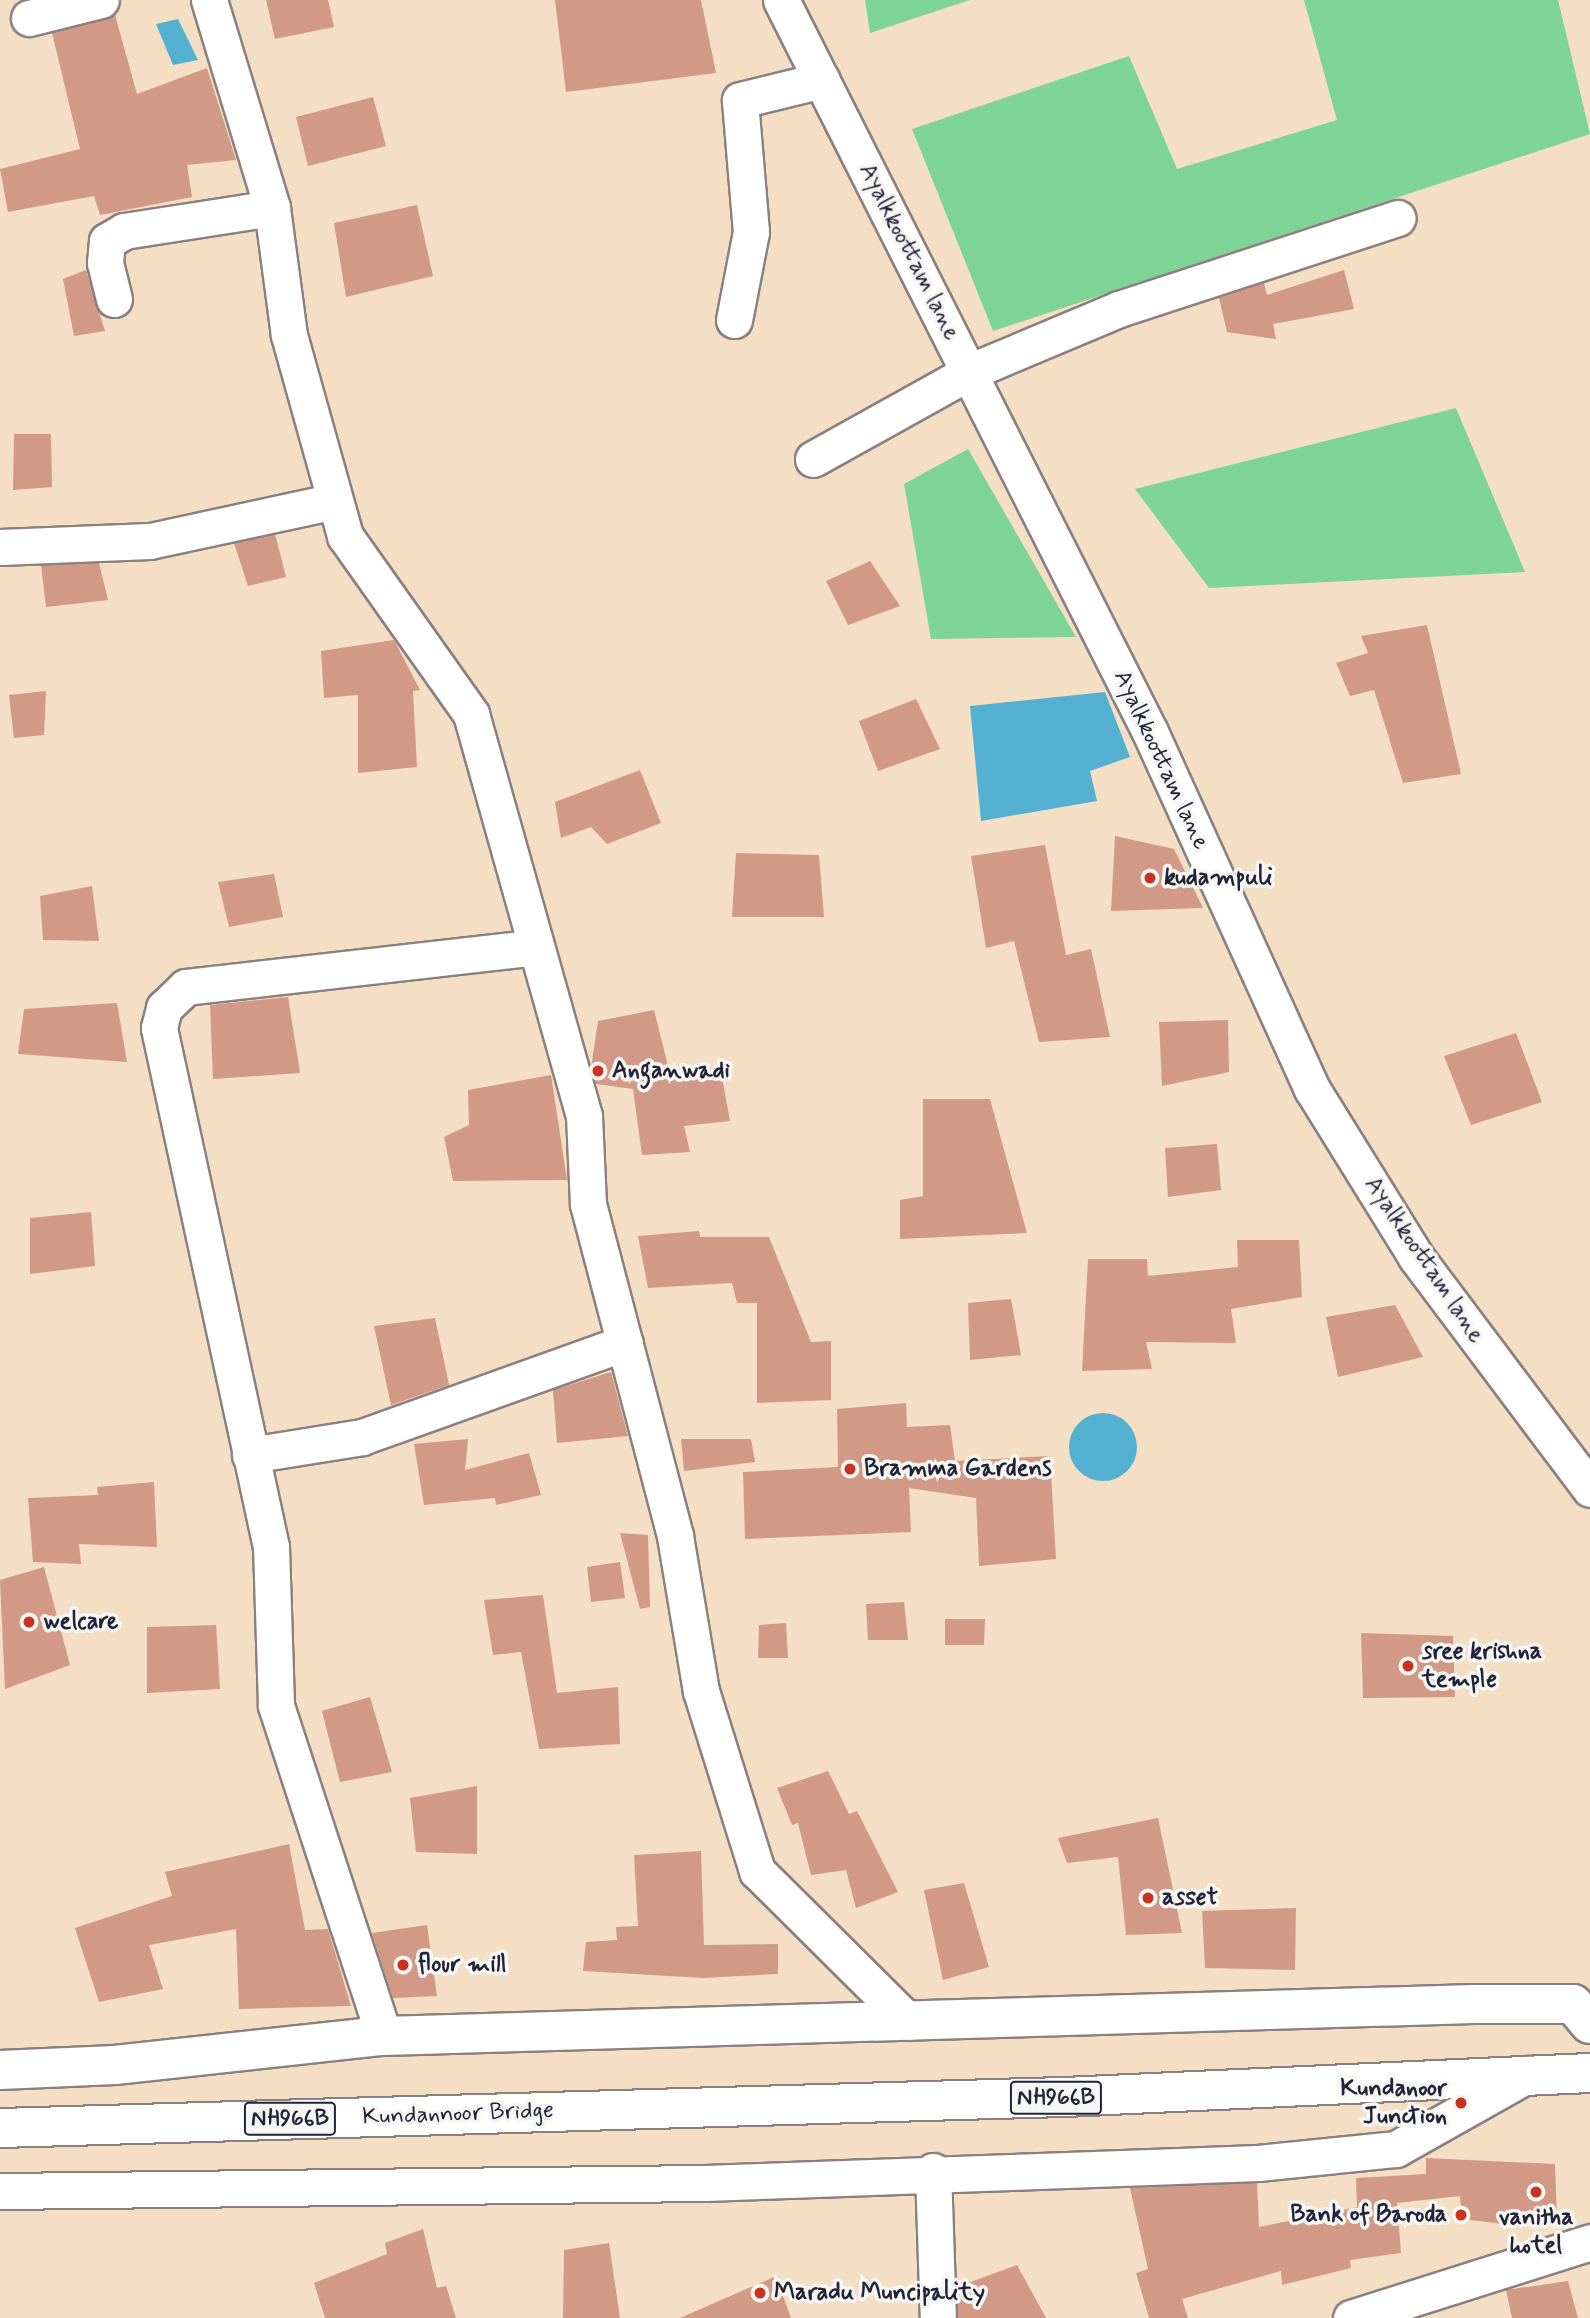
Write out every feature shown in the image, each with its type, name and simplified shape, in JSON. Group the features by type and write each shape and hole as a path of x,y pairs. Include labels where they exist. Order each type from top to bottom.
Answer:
{"main road":[{"path":"0,2070 115,2066 384,2036 1499,2004 1573,2004 1590,2024"},
{"path":"1532,2073 1590,2060"},
{"path":"1532,2073 1590,2087"},
{"name":"NH966B","path":"1532,2073 1590,2073"},
{"name":"Kundannoor Bridge","path":"0,2128 1065,2097 1532,2073"}],"street":[{"path":"29,18 101,0"},
{"path":"209,0 272,208 289,335 345,536 471,714 584,1116 588,1204 675,1536 701,1691 757,1871 909,2022"},
{"name":"Ayalkkoottam lane","path":"781,0 1150,732 1312,1089 1416,1257 1590,1489"},
{"path":"734,320 751,232 740,100 822,80"},
{"path":"114,299 105,263 107,240 124,231 272,208"},
{"path":"813,459 969,372 1119,309 1398,218"},
{"path":"0,547 150,541 335,500"},
{"path":"384,2036 276,1705 271,1548 159,1028 164,1007 186,987 535,947"},
{"path":"250,1455 362,1437 625,1343"},
{"path":"0,2191 705,2183 933,2171 1258,2163 1396,2149 1532,2073"},
{"path":"933,2171 938,2318"},
{"path":"1351,2318 1590,2242"}],"green space":[{"path":"865,0 970,0 870,33"},
{"path":"1304,0 1558,0 1590,134 993,331 912,129 1129,56 1177,169 1337,120"},
{"path":"1456,408 1525,572 1209,588 1135,489"},
{"path":"968,449 1076,637 931,639 904,484"}],"water":[{"path":"178,19 198,60 173,65 156,24"},
{"path":"1105,692 1130,757 1090,771 1097,801 981,821 970,706"},
{"path":"1103,1413 1116,1416 1127,1423 1134,1434 1137,1447 1134,1460 1127,1471 1116,1478 1103,1481 1090,1478 1079,1471 1072,1460 1069,1447 1072,1434 1079,1423 1090,1416"}],"building":[{"path":"266,0 328,0 334,27 275,39"},
{"path":"555,0 701,0 716,73 566,92"},
{"path":"115,15 137,94 207,68 236,160 187,165 192,197 100,215 94,196 8,212 0,169 80,149 52,33"},
{"path":"373,97 386,146 308,166 296,117"},
{"path":"417,205 433,276 346,297 334,223"},
{"path":"86,270 105,331 74,336 63,279"},
{"path":"1344,270 1354,309 1273,324 1276,339 1227,332 1219,298 1264,283 1267,295"},
{"path":"14,434 51,434 52,487 13,490"},
{"path":"275,534 286,577 248,586 234,543"},
{"path":"870,561 900,606 848,625 826,581"},
{"path":"99,563 108,600 46,607 41,565"},
{"path":"1427,625 1461,774 1403,783 1374,690 1350,696 1336,663 1368,653 1361,636"},
{"path":"394,640 420,690 413,691 417,767 358,773 358,695 324,698 321,651"},
{"path":"46,691 44,735 14,738 9,695"},
{"path":"916,699 940,749 878,771 859,721"},
{"path":"640,770 661,823 607,844 591,827 561,838 555,802"},
{"name":"kudampuli","path":"1115,836 1174,849 1203,908 1111,911"},
{"path":"1045,845 1066,955 1091,949 1110,1037 1039,1042 1014,941 986,948 971,856"},
{"path":"736,853 819,855 824,917 732,917"},
{"path":"274,874 283,917 229,927 218,882"},
{"path":"92,886 99,941 43,940 40,896"},
{"path":"288,997 300,1073 213,1079 210,1005"},
{"path":"117,1003 127,1062 18,1054 24,1009"},
{"path":"654,1010 671,1078 720,1066 730,1121 684,1126 690,1152 642,1155 633,1089 596,1084 591,1068 598,1021"},
{"path":"1228,1020 1229,1072 1162,1086 1159,1022"},
{"path":"1516,1033 1542,1102 1471,1125 1444,1056"},
{"path":"551,1075 567,1180 453,1181 444,1137 469,1125 468,1090"},
{"path":"923,1099 990,1099 1027,1233 900,1239 900,1200 923,1196"},
{"path":"1217,1144 1221,1190 1168,1197 1165,1148"},
{"path":"91,1212 95,1266 30,1274 30,1218"},
{"path":"699,1231 700,1237 769,1237 811,1342 831,1341 831,1400 757,1403 757,1303 737,1303 732,1283 648,1288 638,1236"},
{"path":"1237,1240 1299,1240 1302,1297 1231,1309 1236,1343 1146,1342 1152,1369 1082,1371 1088,1259 1147,1259 1148,1276 1238,1267"},
{"path":"1011,1299 1021,1355 970,1360 968,1303"},
{"path":"1395,1305 1423,1357 1338,1377 1326,1317"},
{"path":"435,1318 449,1385 391,1405 374,1326"},
{"path":"611,1372 628,1436 557,1443 553,1390"},
{"path":"906,1403 907,1427 950,1425 955,1461 1050,1456 1056,1559 979,1566 976,1498 909,1488 911,1532 745,1539 743,1472 838,1467 837,1409"},
{"path":"468,1439 465,1470 529,1453 541,1495 496,1505 495,1498 424,1505 414,1444"},
{"path":"681,1439 751,1439 755,1462 684,1471"},
{"path":"154,1482 157,1547 79,1544 81,1564 33,1562 28,1498 98,1495 97,1487"},
{"path":"620,1533 648,1535 650,1607 640,1609"},
{"path":"620,1562 625,1598 591,1602 587,1567"},
{"name":"welcare","path":"44,1567 70,1665 5,1689 0,1580"},
{"path":"543,1595 557,1693 618,1687 620,1744 539,1749 521,1652 493,1655 484,1600"},
{"path":"904,1602 908,1640 868,1640 866,1604"},
{"path":"945,1619 985,1619 984,1645 945,1645"},
{"path":"786,1623 788,1658 758,1658 759,1625"},
{"path":"216,1625 220,1689 147,1693 147,1627"},
{"name":"sree krishna temple","path":"1361,1633 1453,1636 1455,1697 1363,1698"},
{"path":"370,1697 392,1772 340,1782 322,1711"},
{"path":"828,1771 849,1814 857,1811 898,1892 856,1908 846,1870 811,1875 798,1823 792,1825 777,1788"},
{"path":"477,1786 477,1854 416,1852 410,1798"},
{"name":"asset","path":"1158,1818 1182,1933 1126,1935 1118,1857 1067,1863 1058,1838"},
{"path":"289,1844 305,1930 328,1929 351,2006 239,2009 236,1929 149,1945 163,1989 99,2002 75,1928 172,1896 165,1872"},
{"path":"701,1851 704,1945 778,1944 778,1974 703,1978 583,1971 586,1942 617,1940 616,1927 638,1926 634,1855"},
{"path":"964,1883 989,1967 943,1980 924,1890"},
{"path":"1296,1908 1295,1970 1205,1968 1202,1911"},
{"name":"flour mill","path":"427,1925 437,1996 393,1998 372,1933"},
{"path":"1426,2158 1555,2164 1557,2219 1503,2224 1462,2219 1460,2196 1397,2203 1401,2253 1350,2260 1351,2268 1282,2285 1281,2271 1182,2299 1188,2318 1149,2318 1136,2273 1148,2269 1130,2188 1257,2183 1259,2227 1357,2207 1356,2178 1426,2174"},
{"path":"423,2229 437,2288 446,2286 456,2318 325,2318 314,2283 387,2254 385,2243"},
{"path":"609,2243 620,2318 563,2318 564,2250"},
{"path":"1017,2265 1046,2318 958,2318 957,2287"},
{"name":"Maradu Muncipality","path":"776,2276 791,2318 680,2318"},
{"path":"1568,2281 1578,2318 1512,2318 1506,2290"}],"place":[{"name":"kudampuli","path":"1150,878"},
{"name":"Anganwadi","path":"598,1071"},
{"name":"Bramma Gardens","path":"850,1469"},
{"name":"welcare","path":"29,1622"},
{"name":"sree krishna temple","path":"1408,1666"},
{"name":"asset","path":"1148,1898"},
{"name":"flour mill","path":"403,1965"},
{"name":"Kundanoor Junction","path":"1461,2103"},
{"name":"vanitha hotel","path":"1536,2192"},
{"name":"Bank of Baroda","path":"1461,2215"},
{"name":"Maradu Muncipality","path":"760,2293"}]}
